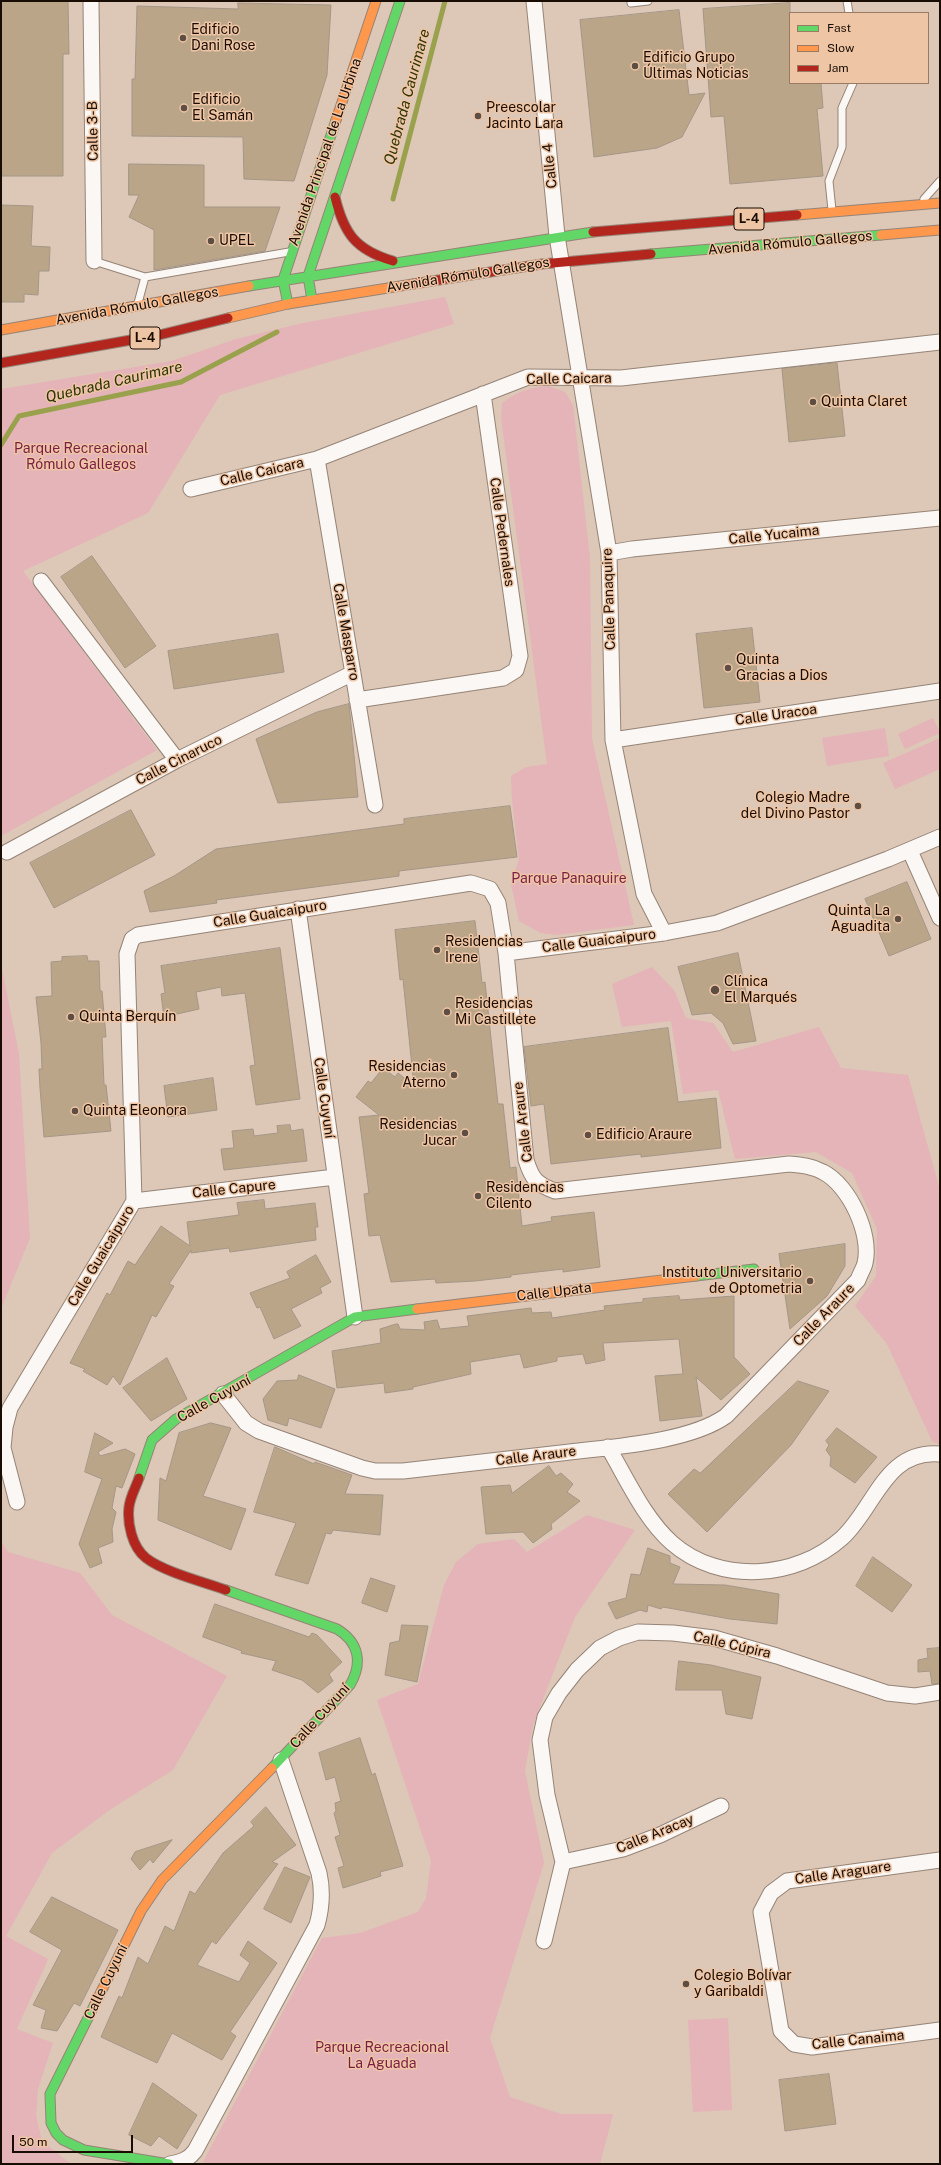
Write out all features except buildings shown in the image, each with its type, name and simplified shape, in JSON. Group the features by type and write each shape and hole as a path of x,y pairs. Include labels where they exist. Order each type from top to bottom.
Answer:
{"main road":[{"name":"Avenida Principal de La Urbina","path":"288,304 283,280 291,252 376,1"},
{"name":"Avenida Principal de La Urbina","path":"312,300 308,276 400,1"},
{"path":"335,197 342,222 358,246 381,258 397,262"},
{"name":"Avenida Rómulo Gallegos","path":"1,330 283,280 579,233 940,203"},
{"name":"Avenida Rómulo Gallegos","path":"1,362 159,335 288,304 561,261 752,247 940,230"},
{"name":"Calle Upata","path":"355,1317 754,1269"},
{"name":"Calle Cuyuní","path":"170,2164 82,2150 67,2144 57,2135 51,2122 48,2109 50,2094 141,1911 162,1880 281,1760 351,1683 357,1672 358,1650 353,1640 337,1628 158,1565 140,1551 134,1542 129,1521 129,1507 152,1440 176,1419 223,1394 337,1329 355,1317"}],"street":[{"name":"Calle 3-B","path":"91,1 94,261"},
{"name":"Calle 4","path":"534,1 561,261"},
{"name":"Calle Panaquire","path":"561,261 609,553 613,740 644,894 664,933"},
{"name":"Calle Caicara","path":"190,489 317,459 528,377 621,378 940,342"},
{"name":"Calle Pedernales","path":"357,700 503,678 516,670 520,656 483,394"},
{"name":"Calle Masparro","path":"317,459 375,805"},
{"name":"Calle Yucaima","path":"609,553 632,549 940,518"},
{"path":"41,581 177,760"},
{"name":"Calle Cinaruco","path":"7,852 177,760 353,673"},
{"name":"Calle Uracoa","path":"613,740 940,691"},
{"name":"Calle Guaicaipuro","path":"17,1502 3,1448 5,1427 10,1408 134,1201 127,954 129,946 138,934 471,883 490,889 498,903 506,954 664,933 717,923 910,851 940,837"},
{"path":"910,851 940,918"},
{"name":"Calle Cuyuní","path":"298,909 355,1317"},
{"name":"Calle Araure","path":"223,1394 246,1422 259,1431 375,1471 403,1472 608,1447 697,1432 726,1416 858,1280 865,1263 867,1247 857,1212 838,1185 824,1172 808,1166 789,1164 555,1190 540,1186 530,1175 526,1160 506,954"},
{"name":"Calle Capure","path":"134,1201 335,1177"},
{"path":"608,1447 640,1503 672,1542 689,1555 710,1565 740,1571 766,1572 790,1568 810,1559 842,1538 856,1523 895,1467 910,1458 926,1453 940,1454"},
{"name":"Calle Cúpira","path":"544,1941 563,1862 547,1795 540,1740 545,1717 558,1693 576,1670 600,1648 619,1638 638,1632 673,1632 714,1638 777,1656 886,1693 915,1696 940,1692"},
{"name":"Calle Cuyuní","path":"170,2164 185,2160 195,2151 317,1925 321,1913 322,1886 319,1873 281,1760"},
{"name":"Calle Aracay","path":"563,1862 623,1849 660,1835 721,1806"},
{"name":"Calle Araguare","path":"781,2031 761,1912 771,1893 787,1881 940,1860"},
{"name":"Calle Canaima","path":"781,2031 794,2044 812,2047 940,2030"}],"lane":[{"path":"631,3 648,1"},
{"path":"847,1 849,12"},
{"path":"833,213 829,182 842,147 842,108 853,84"},
{"path":"918,205 940,181"},
{"path":"94,261 145,277 291,252"},
{"path":"137,305 145,277"}],"green space":[{"name":"Parque Recreacional Rómulo Gallegos","path":"445,297 454,324 220,395 148,513 23,571 157,750 1,836 1,389 172,361 236,339 303,323"},
{"name":"Parque Panaquire","path":"548,386 565,392 573,405 590,558 592,739 634,925 557,935 541,933 519,921 511,884 519,859 512,800 511,776 526,767 547,764 501,418 502,403 518,393 529,389"},
{"path":"933,718 940,733 905,749 898,734"},
{"path":"885,728 889,756 827,766 822,738"},
{"path":"940,738 940,769 895,789 883,763"},
{"path":"1,964 19,1054 30,1238 1,1309"},
{"path":"652,967 674,990 686,1018 713,1023 733,1052 819,1027 841,1068 908,1075 940,1190 940,1445 932,1441 887,1344 855,1306 876,1276 877,1229 852,1173 816,1152 735,1159 718,1090 683,1094 671,1021 622,1027 612,984"},
{"name":"Parque Recreacional La Aguada","path":"587,1515 635,1530 575,1617 533,1725 525,1771 544,1863 490,2038 510,2097 561,2114 613,2114 600,2164 202,2164 322,1938 360,1933 418,1912 426,1898 431,1861 377,1700 418,1684 444,1585 456,1562 478,1544 514,1539 527,1552"},
{"path":"1,1541 8,1552 80,1573 112,1615 227,1676 173,1770 111,1809 52,1853 6,1936 48,1959 17,2029 53,2043 38,2089 36,2115 42,2141 71,2164 1,2164"},
{"path":"728,2018 732,2110 693,2112 688,2020"}],"waterway":[{"name":"Quebrada Caurimare","path":"393,199 445,1"},
{"name":"Quebrada Caurimare","path":"1,445 19,416 181,382 277,332"}],"traffic: fast":[{"path":"312,300 308,276 400,1"},
{"path":"288,304 283,280 336,120"},
{"path":"249,286 593,232"},
{"path":"651,254 881,235"},
{"path":"696,1276 754,1269"},
{"path":"139,1478 152,1440 176,1419 355,1317 417,1309"},
{"path":"226,1590 337,1629 350,1640 357,1654 357,1669 350,1685 272,1768"},
{"path":"95,2004 50,2094 51,2123 56,2133 63,2140 84,2150 169,2164"}],"traffic: slow":[{"path":"336,120 376,1"},
{"path":"797,215 940,203"},
{"path":"881,235 940,230"},
{"path":"228,318 288,304 413,284"},
{"path":"1,330 249,286"},
{"path":"417,1309 696,1276"},
{"path":"95,2004 141,1911 162,1880 272,1768"}],"traffic: jam":[{"path":"335,197 343,221 354,239 370,252 393,261"},
{"path":"593,232 797,215"},
{"path":"413,284 542,264 651,254"},
{"path":"1,363 159,335 228,318"},
{"path":"139,1478 129,1507 130,1527 137,1548 146,1558 163,1568 226,1590"}],"place":[{"name":"Edificio Dani Rose","path":"183,38"},
{"name":"Edificio Grupo Últimas Noticias","path":"635,66"},
{"name":"Edificio El Samán","path":"184,108"},
{"name":"Preescolar Jacinto Lara","path":"478,116"},
{"name":"UPEL","path":"211,241"},
{"name":"Quinta Claret","path":"813,402"},
{"name":"Quinta Gracias a Dios","path":"728,668"},
{"name":"Colegio Madre del Divino Pastor","path":"858,806"},
{"name":"Quinta La Aguadita","path":"898,919"},
{"name":"Residencias Irene","path":"437,950"},
{"name":"Clínica El Marqués","path":"715,990"},
{"name":"Residencias Mi Castillete","path":"447,1012"},
{"name":"Quinta Berquín","path":"71,1017"},
{"name":"Residencias Aterno","path":"454,1075"},
{"name":"Quinta Eleonora","path":"75,1111"},
{"name":"Residencias Jucar","path":"465,1133"},
{"name":"Edificio Araure","path":"588,1135"},
{"name":"Residencias Cilento","path":"478,1196"},
{"name":"Instituto Universitario de Optometria","path":"810,1281"},
{"name":"Colegio Bolívar y Garibaldi","path":"686,1984"}]}
